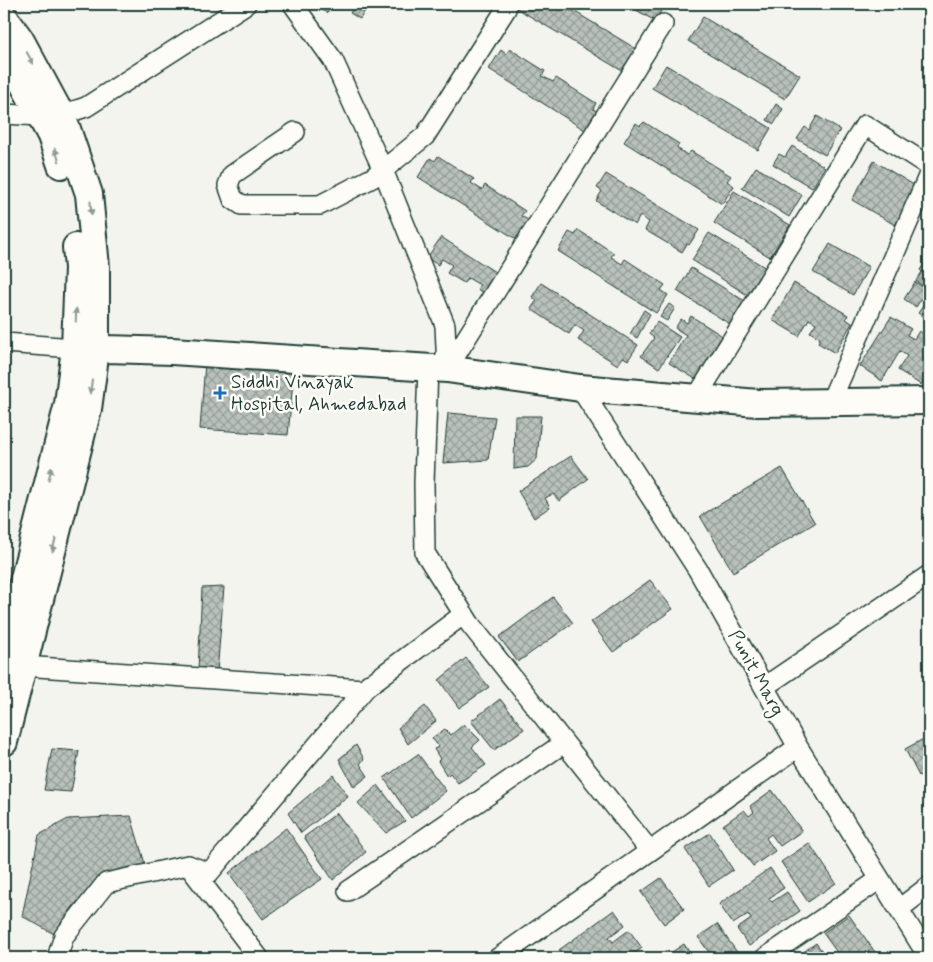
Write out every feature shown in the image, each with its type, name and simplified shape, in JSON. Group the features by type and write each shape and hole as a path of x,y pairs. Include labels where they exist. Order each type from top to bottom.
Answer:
{"main road":[{"path":"4,17 20,39 51,116 51,136 72,198 86,349 68,404 13,662 4,742"},
{"path":"4,48 51,116"},
{"path":"86,349 172,350 438,368 580,388 758,403 929,401"}],"street":[{"path":"4,114 51,116 86,107 246,4"},
{"path":"293,4 333,60 383,170 445,325 424,482 425,553 464,614 564,744 650,851"},
{"path":"295,132 232,175 228,184 233,199 242,205 320,205 372,178 425,136 506,9"},
{"path":"438,368 663,24"},
{"path":"696,398 865,126 929,166"},
{"path":"830,403 929,174"},
{"path":"4,343 86,349"},
{"name":"Punit Marg","path":"580,388 698,570 798,747 929,958"},
{"path":"764,687 929,575"},
{"path":"13,662 364,689 464,614"},
{"path":"57,958 64,936 106,883 188,865 209,873 369,684"},
{"path":"348,891 564,744"},
{"path":"498,958 798,747"},
{"path":"188,865 260,958"},
{"path":"765,958 880,878"},
{"path":"899,909 929,886"}],"building":[{"path":"312,4 333,4 327,13"},
{"path":"356,4 369,4 360,19 350,13"},
{"path":"519,4 562,4 638,50 624,72 516,8"},
{"path":"626,4 665,4 655,21"},
{"path":"703,17 800,75 785,99 688,41"},
{"path":"510,49 545,71 542,76 553,82 556,78 596,103 593,109 600,113 588,132 489,69 501,50 506,54"},
{"path":"666,65 771,128 758,150 652,88"},
{"path":"776,104 783,109 774,124 767,120"},
{"path":"817,116 840,130 825,155 797,139 805,127 809,130"},
{"path":"644,122 679,144 677,148 687,155 691,151 731,176 727,181 734,186 722,204 624,142 636,123 640,126"},
{"path":"792,146 825,167 812,188 773,164 779,154 785,157"},
{"path":"438,156 474,179 471,183 482,190 485,185 525,211 521,216 528,220 516,239 418,177 430,158 435,161"},
{"path":"874,161 917,187 895,225 852,200"},
{"path":"756,167 802,195 789,217 742,188"},
{"path":"606,174 699,230 689,245 687,244 682,252 645,230 649,222 640,216 635,225 596,201 602,191 597,188"},
{"path":"734,191 790,225 770,257 714,223"},
{"path":"578,230 614,253 611,257 622,264 625,259 665,285 661,290 668,295 656,313 558,251 569,232 575,235"},
{"path":"709,233 766,268 749,296 692,260"},
{"path":"441,237 498,274 485,294 477,289 480,285 468,278 464,283 447,273 452,265 442,259 438,265 427,258"},
{"path":"830,244 869,267 853,295 813,272"},
{"path":"928,258 929,290 916,281 922,272 920,270"},
{"path":"691,268 748,303 733,326 677,291"},
{"path":"915,282 927,290 916,307 904,299"},
{"path":"541,283 638,345 628,360 623,357 618,365 578,340 584,331 575,325 569,334 531,309 537,300 532,297"},
{"path":"794,283 848,315 846,319 852,323 835,353 818,343 820,338 810,332 816,323 809,319 799,336 772,320"},
{"path":"929,298 929,321 918,313"},
{"path":"669,304 675,308 667,321 660,317"},
{"path":"644,310 650,314 637,338 630,334"},
{"path":"691,316 724,337 697,380 669,363 686,335 675,328 681,319 687,323"},
{"path":"891,317 911,329 907,335 914,339 919,331 929,337 929,372 921,385 898,370 907,356 900,351 882,381 860,366"},
{"path":"657,322 680,337 659,368 641,356 654,338 649,334"},
{"path":"205,363 294,370 288,435 200,429"},
{"path":"448,413 495,417 488,460 443,463"},
{"path":"515,416 541,416 537,459 528,467 514,469"},
{"path":"571,456 588,479 559,501 553,494 545,498 550,507 534,518 518,491"},
{"path":"782,468 815,523 733,572 700,516"},
{"path":"650,580 673,609 613,652 591,622"},
{"path":"224,587 217,673 198,670 202,588"},
{"path":"553,597 573,623 518,662 499,637"},
{"path":"466,658 489,687 459,708 439,680"},
{"path":"500,699 524,729 494,750 471,721"},
{"path":"425,706 436,721 408,744 398,728"},
{"path":"464,724 480,740 472,747 486,765 458,783 450,773 447,776 438,761 440,759 434,749 439,747 432,738 445,729 451,735"},
{"path":"929,736 929,771 919,776 905,749"},
{"path":"356,745 364,759 360,764 368,776 354,787 339,759"},
{"path":"52,749 79,751 71,792 44,790"},
{"path":"418,754 446,791 411,818 384,778"},
{"path":"333,775 348,796 301,833 288,813"},
{"path":"378,785 405,821 386,833 358,803"},
{"path":"772,790 802,831 780,846 771,834 766,838 775,851 753,866 723,825 744,810 749,816 754,812 750,806"},
{"path":"337,813 366,852 333,880 304,837"},
{"path":"131,816 145,864 93,887 75,904 54,934 22,916 39,835 68,819"},
{"path":"286,828 322,879 263,919 229,873"},
{"path":"710,833 733,870 709,886 685,849"},
{"path":"809,843 836,883 808,902 781,862"},
{"path":"770,868 784,888 769,898 772,902 787,892 800,911 749,946 737,929 751,919 748,914 733,924 719,904"},
{"path":"661,878 684,909 664,924 641,892"},
{"path":"614,910 625,925 609,937 613,942 629,930 642,948 628,958 564,958 559,950"},
{"path":"849,915 877,955 872,958 841,958 823,933"},
{"path":"717,924 741,958 713,958 698,937"},
{"path":"816,943 827,958 795,958"},
{"path":"684,944 693,958 668,958 666,956"}],"place":[{"name":"Siddhi Vinayak Hospital, Ahmedabad","path":"220,393"}]}
